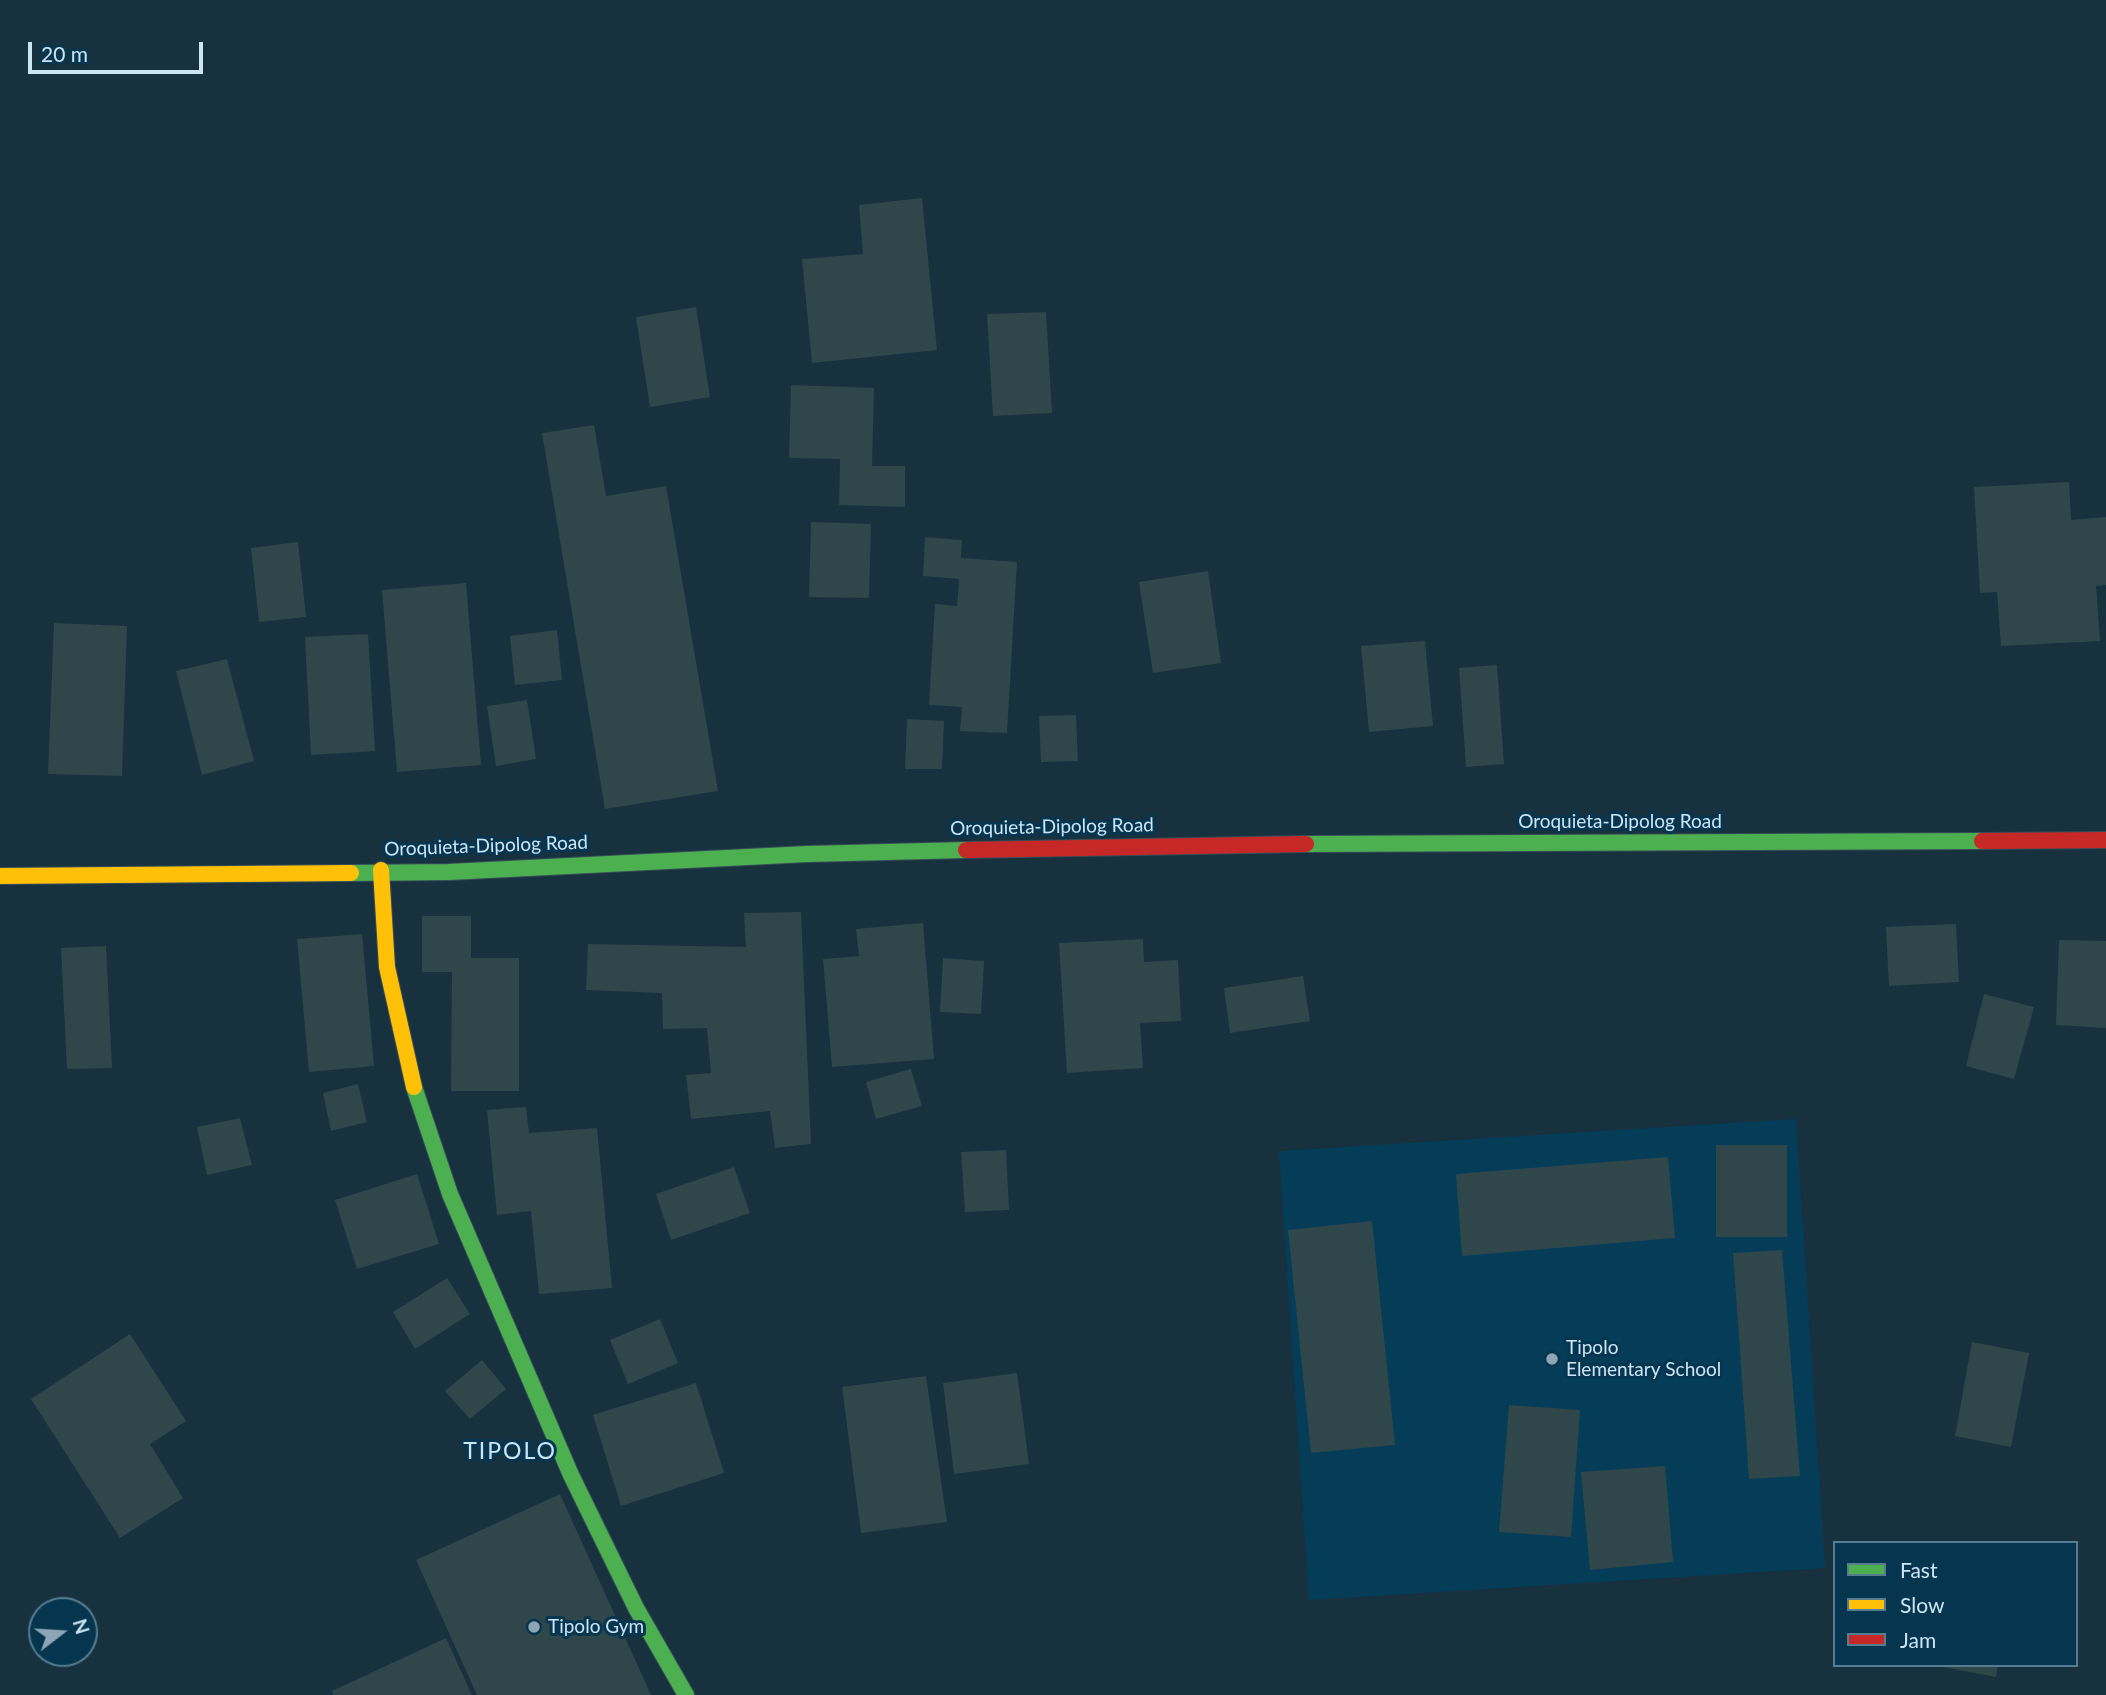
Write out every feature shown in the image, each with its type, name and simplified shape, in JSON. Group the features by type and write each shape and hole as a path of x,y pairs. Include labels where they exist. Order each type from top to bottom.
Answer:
{"main road":[{"name":"Oroquieta-Dipolog Road","path":"0,876 381,870 449,872 807,854 1171,845 2106,840"},
{"path":"381,870 387,967 402,1043 423,1119 450,1194 571,1475 636,1608 686,1695"}],"shaded area":[{"name":"Tipolo Elementary School","path":"1796,1119 1825,1568 1309,1600 1279,1151"}],"building":[{"path":"922,198 937,350 812,363 802,259 863,254 859,205"},
{"path":"696,307 710,397 650,407 636,317"},
{"path":"1046,312 1052,413 993,416 987,314"},
{"path":"791,385 874,388 872,466 905,466 905,507 839,505 840,459 789,458"},
{"path":"594,425 606,496 666,486 718,791 605,809 542,433"},
{"path":"2069,482 2071,520 2106,517 2106,585 2096,586 2100,641 2001,646 1997,592 1980,593 1974,487"},
{"path":"811,522 871,524 869,598 809,597"},
{"path":"925,537 962,540 961,558 1017,562 1007,733 960,731 962,707 929,705 935,604 957,606 959,579 923,576"},
{"path":"298,542 306,617 259,622 251,548"},
{"path":"1208,571 1221,663 1153,673 1139,582"},
{"path":"466,583 481,765 397,772 382,590"},
{"path":"54,623 127,626 122,776 48,774"},
{"path":"557,630 562,680 515,685 510,636"},
{"path":"368,634 375,751 311,755 305,637"},
{"path":"1425,641 1433,726 1369,732 1361,646"},
{"path":"227,659 254,761 202,775 176,671"},
{"path":"1497,665 1504,764 1466,767 1459,668"},
{"path":"527,700 536,759 496,766 487,706"},
{"path":"1076,715 1078,761 1041,762 1039,716"},
{"path":"907,719 944,721 942,769 905,769"},
{"path":"801,912 811,1144 775,1148 770,1111 691,1119 686,1075 711,1073 707,1028 663,1029 662,993 586,990 588,944 746,947 744,913"},
{"path":"422,916 471,916 471,958 519,958 519,1091 451,1091 452,972 422,972"},
{"path":"923,923 934,1059 832,1067 823,959 859,956 856,929"},
{"path":"1956,924 1959,982 1889,986 1886,927"},
{"path":"362,934 374,1066 309,1072 297,939"},
{"path":"1143,939 1144,962 1178,960 1181,1021 1140,1023 1143,1068 1067,1073 1059,943"},
{"path":"2059,940 2106,941 2106,1028 2056,1025"},
{"path":"106,946 112,1068 67,1069 61,948"},
{"path":"943,958 984,961 981,1014 940,1012"},
{"path":"1303,976 1310,1021 1230,1033 1224,988"},
{"path":"1984,994 2034,1007 2014,1079 1966,1066"},
{"path":"911,1069 922,1106 876,1119 866,1082"},
{"path":"358,1084 367,1122 331,1131 323,1093"},
{"path":"526,1107 529,1133 597,1128 612,1288 539,1294 531,1211 497,1215 487,1110"},
{"path":"240,1118 252,1165 207,1175 197,1127"},
{"path":"1716,1145 1787,1145 1787,1237 1716,1237"},
{"path":"1006,1150 1009,1210 965,1212 961,1152"},
{"path":"1668,1157 1675,1238 1462,1256 1456,1174"},
{"path":"734,1167 750,1213 671,1240 656,1194"},
{"path":"417,1174 439,1244 357,1269 335,1200"},
{"path":"1372,1221 1395,1445 1311,1453 1288,1230"},
{"path":"1782,1250 1800,1476 1749,1479 1733,1253"},
{"path":"447,1278 470,1314 415,1349 393,1312"},
{"path":"660,1319 678,1363 628,1384 610,1340"},
{"path":"130,1334 186,1421 150,1444 183,1498 120,1538 31,1399"},
{"path":"1972,1342 2029,1353 2011,1447 1955,1436"},
{"path":"482,1360 506,1389 470,1419 445,1391"},
{"path":"1017,1373 1029,1464 954,1474 943,1383"},
{"path":"926,1376 947,1522 861,1533 842,1387"},
{"path":"696,1383 724,1473 621,1506 593,1415"},
{"path":"1509,1405 1580,1410 1571,1537 1499,1532"},
{"path":"1665,1466 1673,1562 1590,1570 1581,1472"},
{"name":"Tipolo Gym","path":"560,1494 651,1695 477,1695 416,1560"},
{"path":"446,1638 472,1695 333,1695 332,1691"},
{"path":"1944,1667 1998,1667 1996,1677"}],"traffic: fast":[{"path":"1306,844 1982,841"},
{"path":"351,873 449,872 807,854 966,850"},
{"path":"414,1087 450,1194 571,1475 636,1608 686,1695"}],"traffic: slow":[{"path":"381,870 387,967 414,1087"},
{"path":"0,876 351,873"}],"traffic: jam":[{"path":"1982,841 2106,840"},
{"path":"966,850 1306,844"}],"place":[{"name":"Tipolo Elementary School","path":"1552,1359"},
{"name":"Tipolo Gym","path":"534,1627"}],"district":[{"name":"TIPOLO","path":"510,1452"}]}
